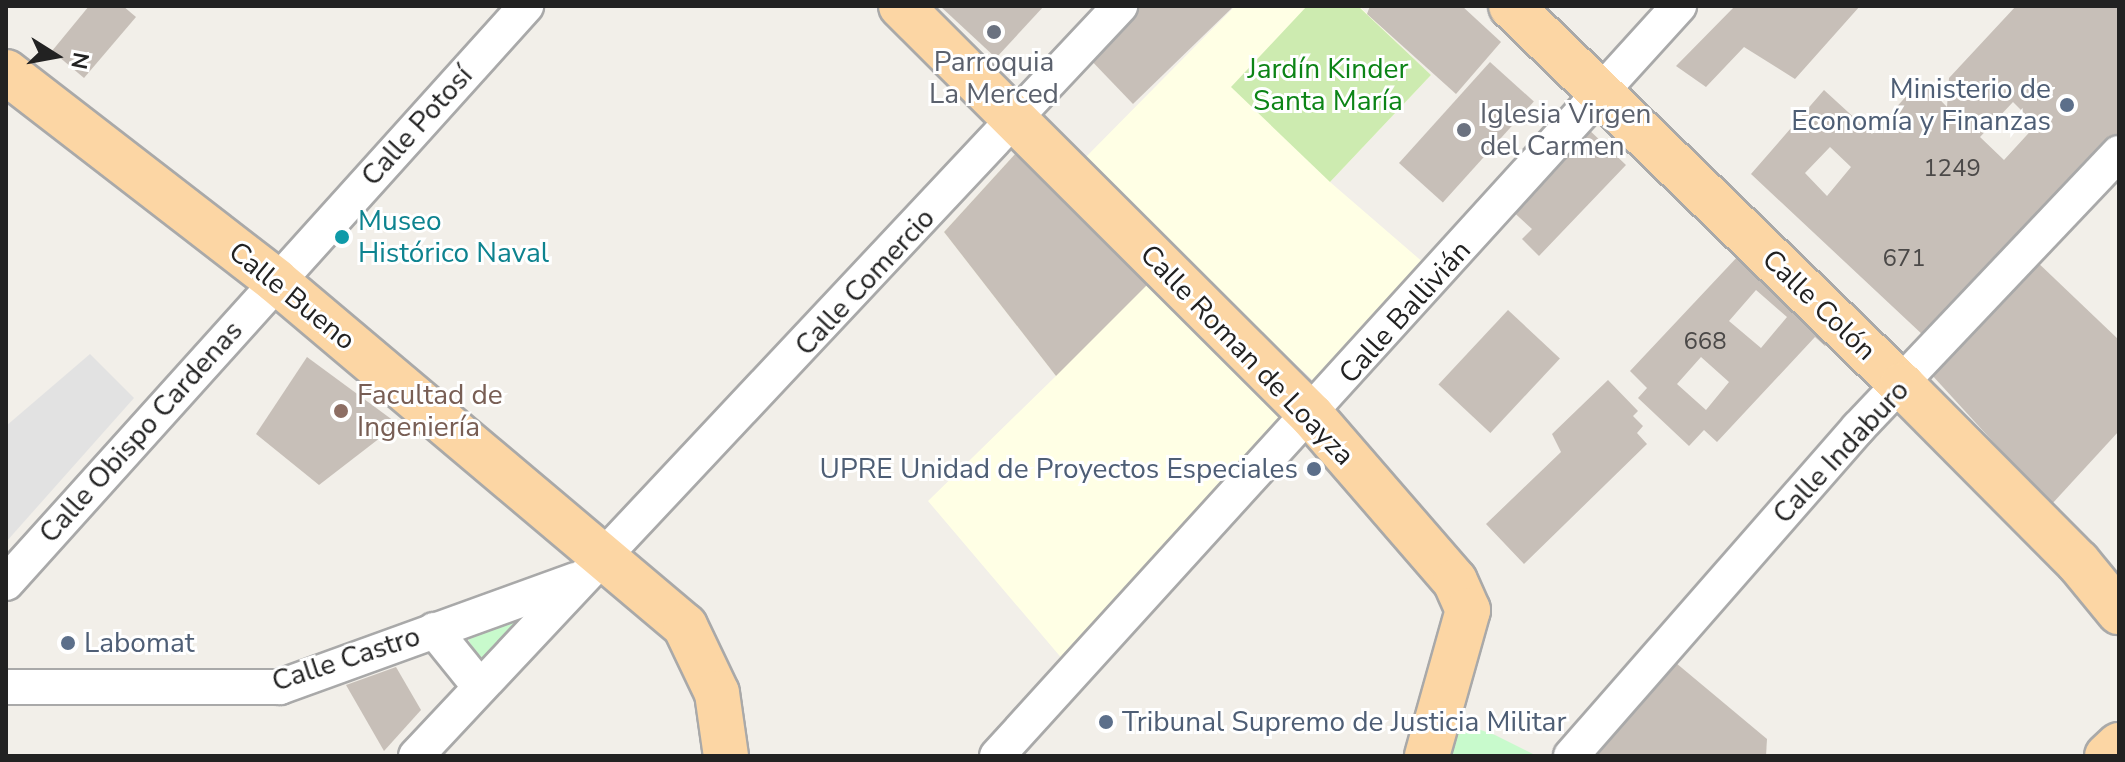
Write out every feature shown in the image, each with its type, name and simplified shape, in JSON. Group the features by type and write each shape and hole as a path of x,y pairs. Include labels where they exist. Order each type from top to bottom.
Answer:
{"main road":[{"name":"Calle Roman de Loayza","path":"901,6 1312,416 1455,581 1468,610 1427,756"},
{"name":"Calle Colón","path":"1511,6 1902,385 2078,562 2119,612"},
{"name":"Calle Bueno","path":"6,72 276,281 592,566 691,636 717,693 726,756"},
{"path":"2107,756 2119,745"}],"street":[{"name":"Calle Potosí","path":"276,281 526,6"},
{"name":"Calle Comercio","path":"416,756 592,566 1017,121 1120,6"},
{"name":"Calle Ballivián","path":"997,756 1312,416 1679,6"},
{"name":"Calle Indaburo","path":"1571,756 1902,385 2119,153"},
{"name":"Calle Obispo Cardenas","path":"6,583 276,281"},
{"name":"Calle Castro","path":"6,687 280,687 434,630 592,566"},
{"path":"434,630 480,687"}],"shaded area":[{"path":"1235,6 1359,6 1431,75 1330,182 1425,264 1316,383 1079,164"},
{"path":"1016,153 1292,414 1064,661 928,501 1056,376 944,232"},
{"path":"90,354 134,398 6,542 6,426"}],"green space":[{"name":"Jardín Kinder Santa María","path":"1307,6 1358,6 1431,75 1330,182 1231,87"},
{"path":"516,618 521,622 480,662 466,635"},
{"path":"1452,720 1495,735 1537,756 1441,756"}],"building":[{"path":"89,6 123,6 136,17 84,78 52,51"},
{"name":"Parroquia La Merced","path":"940,6 1044,6 996,58"},
{"path":"1131,6 1234,6 1133,104 1085,54"},
{"path":"1370,6 1462,6 1501,42 1456,94 1367,14"},
{"path":"1735,6 1860,6 1795,79 1744,47 1706,87 1676,66"},
{"path":"2016,6 2119,6 2119,137 1924,336 1751,174 1824,90 1872,134 1921,80 1947,107 1949,78","holes":["2013,102 2036,125 2004,160 1980,137","1830,147 1851,167 1827,196 1805,173"]},
{"name":"Iglesia Virgen del Carmen","path":"1490,62 1534,101 1443,203 1399,163"},
{"path":"1585,126 1626,165 1539,256 1522,239 1532,229 1508,207"},
{"path":"1016,153 1152,280 1056,376 944,232"},
{"path":"1756,237 1847,323 1825,346 1815,337 1717,442 1704,430 1689,446 1638,398 1647,388 1630,371","holes":["1756,290 1787,317 1761,348 1729,321","1701,357 1729,382 1706,410 1677,384"]},
{"path":"2033,258 2119,340 2119,431 2051,505 1931,374"},
{"path":"1508,310 1560,358 1490,433 1438,385"},
{"path":"307,357 398,424 319,485 256,434"},
{"path":"1608,380 1638,411 1633,416 1643,426 1637,433 1647,444 1524,564 1486,524 1561,452 1552,434"},
{"path":"1676,663 1767,739 1766,756 1595,756"},
{"path":"396,667 421,710 384,751 346,685"}],"place":[{"name":"Parroquia La Merced","path":"994,32"},
{"name":"Ministerio de Economía y Finanzas","path":"2067,105"},
{"name":"Iglesia Virgen del Carmen","path":"1464,130"},
{"name":"Museo Histórico Naval","path":"342,237"},
{"name":"Facultad de Ingeniería","path":"341,411"},
{"name":"UPRE Unidad de Proyectos Especiales","path":"1314,469"},
{"name":"Labomat","path":"68,643"},
{"name":"Tribunal Supremo de Justicia Militar","path":"1106,722"}]}
